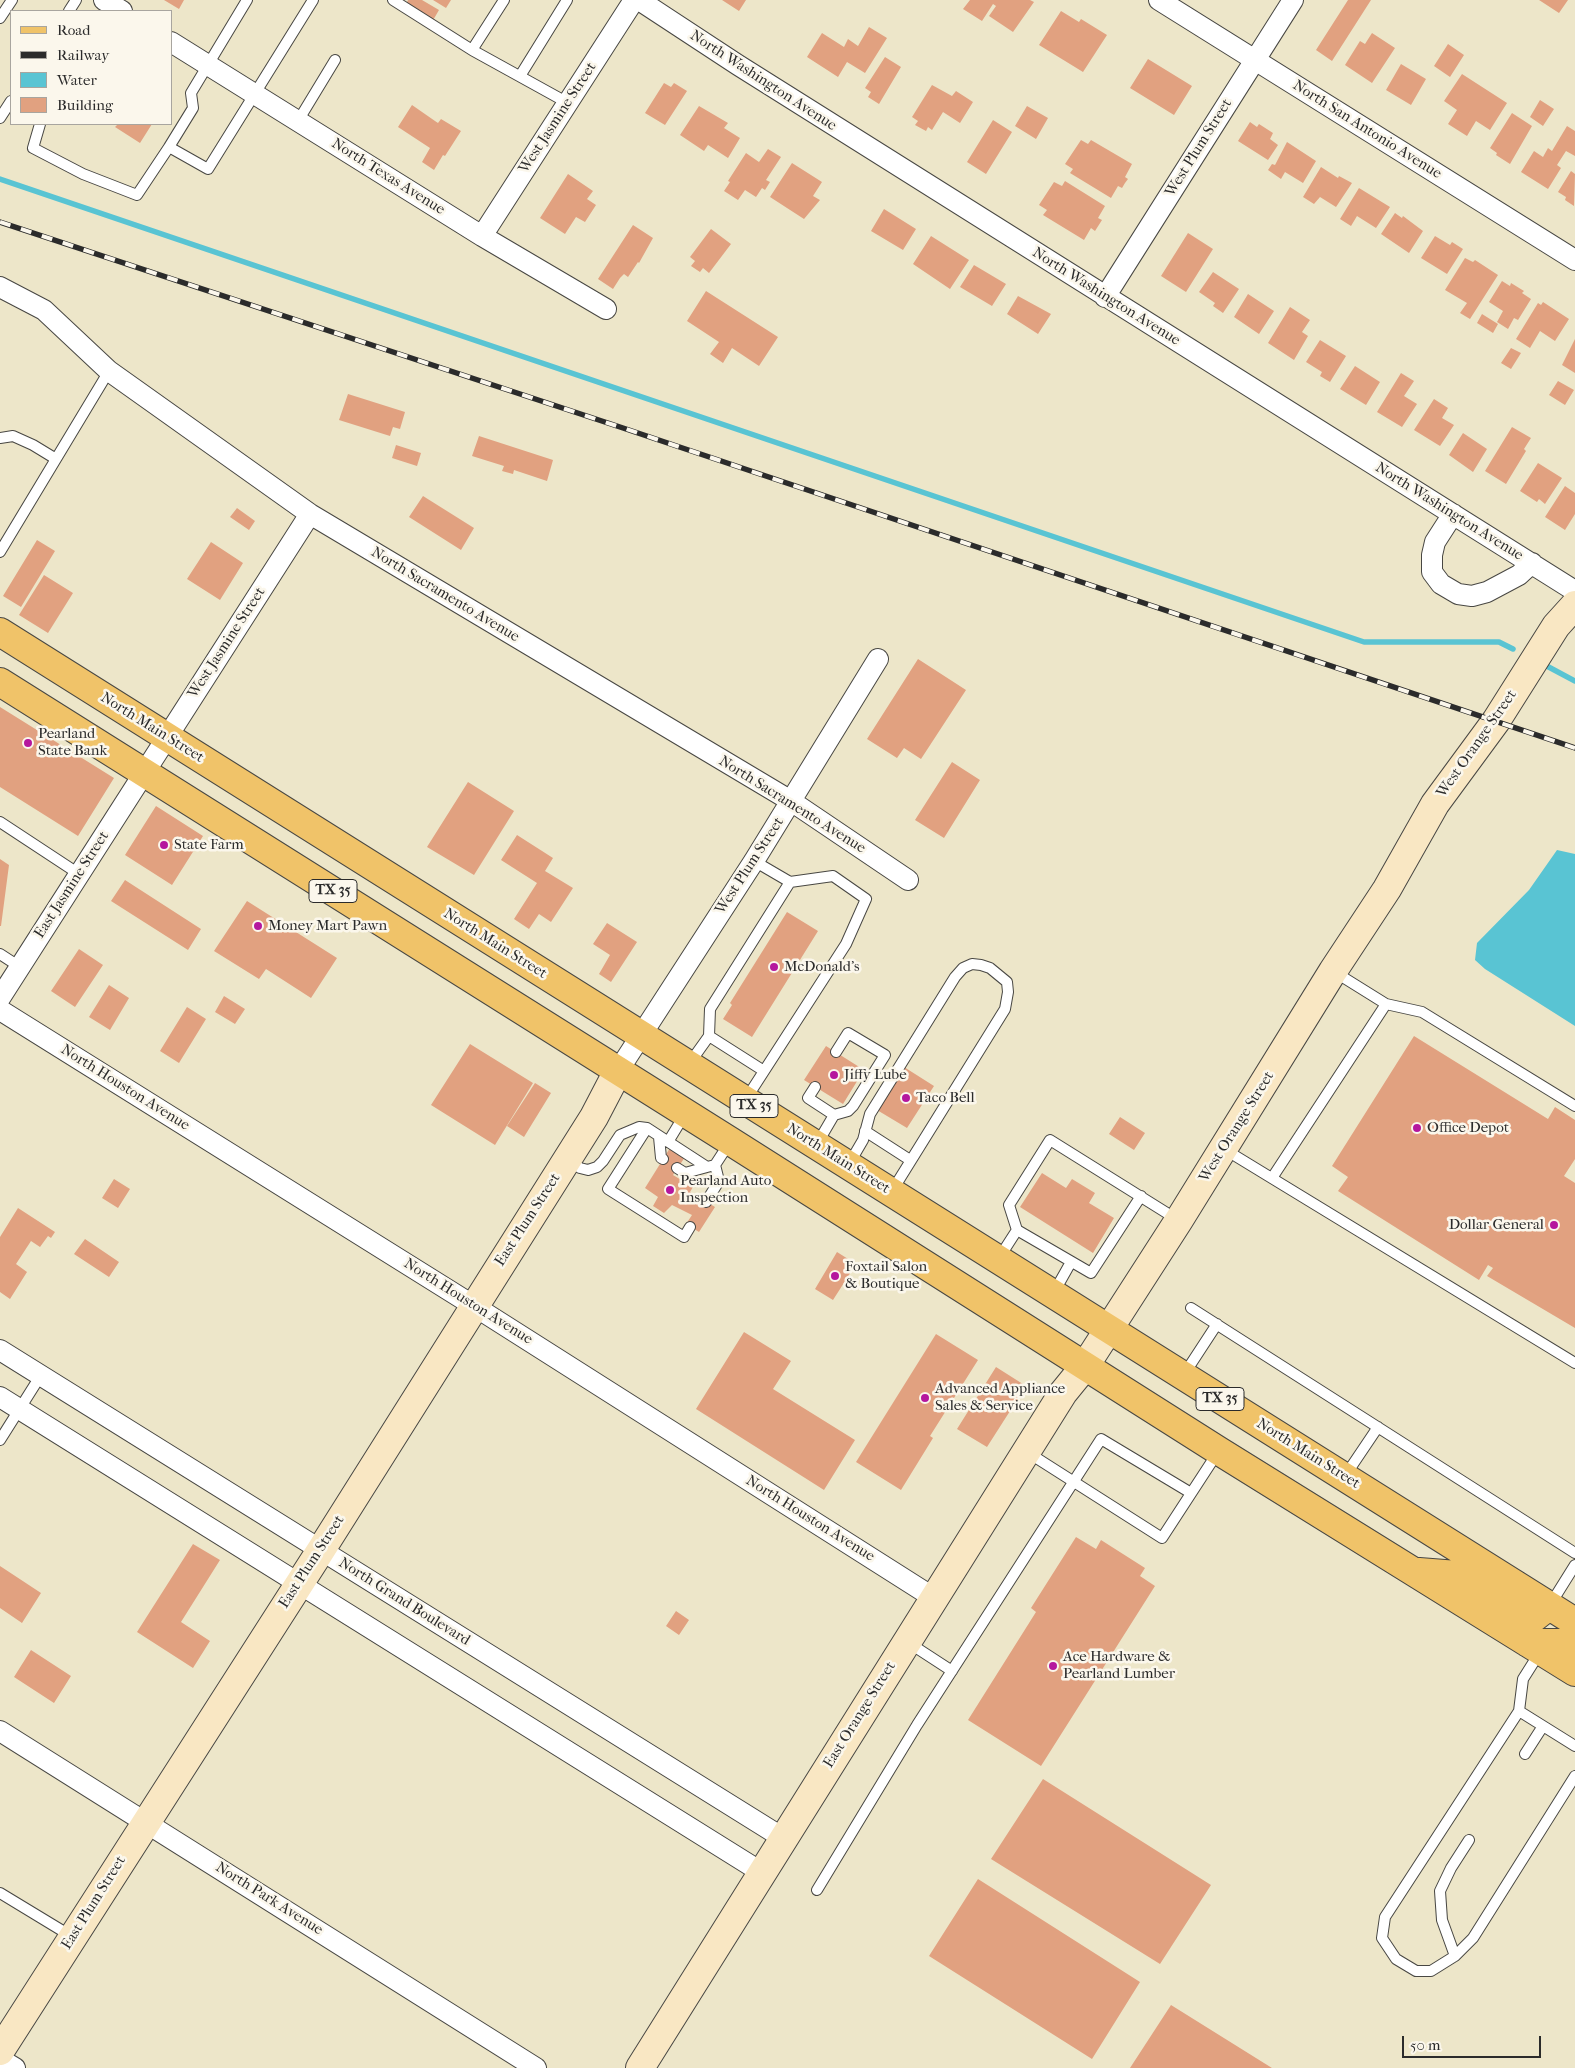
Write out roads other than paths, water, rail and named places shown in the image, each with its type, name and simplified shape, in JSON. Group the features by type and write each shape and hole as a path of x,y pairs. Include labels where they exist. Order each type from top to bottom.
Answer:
{"main road":[{"name":"North Main Street","path":"0,632 1575,1622"},
{"name":"TX 35","path":"0,682 1219,1451 1575,1672"},
{"path":"1415,1572 1457,1575 1531,1620 1549,1606"},
{"path":"1534,1646 1570,1643 1575,1646"}],"street":[{"name":"West Jasmine Street","path":"482,236 634,0"},
{"name":"North Washington Avenue","path":"638,0 1105,297 1575,590"},
{"name":"North San Antonio Avenue","path":"1159,0 1575,260"},
{"name":"West Plum Street","path":"1105,297 1293,0"},
{"name":"North Texas Avenue","path":"172,43 482,236 606,309"},
{"name":"North Sacramento Avenue","path":"0,287 44,310 109,371 310,514 791,801 908,880"},
{"name":"West Jasmine Street","path":"144,772 310,514"},
{"path":"1453,514 1435,542 1432,555 1432,572 1441,584 1458,594 1472,596 1487,592 1519,575 1532,563"},
{"name":"West Orange Street","path":"1085,1366 1179,1220 1333,971 1387,889 1435,804 1496,721 1556,626 1575,605"},
{"name":"West Orange Street","path":"1387,889 1479,774 1569,635 1575,618"},
{"name":"West Plum Street","path":"618,1071 754,860 878,659"},
{"name":"East Jasmine Street","path":"0,998 144,772"},
{"name":"North Houston Avenue","path":"0,1010 474,1306 934,1598"},
{"name":"East Plum Street","path":"0,2051 298,1583 321,1550 567,1160 594,1117 618,1071"},
{"name":"North Grand Boulevard","path":"0,1350 784,1838"},
{"name":"East Orange Street","path":"640,2068 761,1872 1027,1451 1064,1393 1085,1366"},
{"path":"0,1397 761,1872"},
{"name":"North Park Avenue","path":"0,1731 146,1821 536,2068"},
{"path":"0,2059 14,2068"}],"lane":[{"path":"0,18 12,0"},
{"path":"40,125 33,148 82,174 137,195 193,108 191,93 247,0"},
{"path":"169,147 208,168 313,0"},
{"path":"393,0 472,50 568,103"},
{"path":"472,50 504,0"},
{"path":"520,76 567,0"},
{"path":"298,121 335,60"},
{"path":"0,118 10,103"},
{"path":"0,552 109,371"},
{"path":"0,438 13,436 34,445 56,459"},
{"path":"0,822 79,874"},
{"path":"745,1100 846,944 866,899 833,876 790,882 754,860"},
{"path":"688,1065 708,1036 710,1009 790,882"},
{"path":"0,954 20,967"},
{"path":"848,1166 863,1140 870,1114 955,977 963,968 972,964 981,964 990,968 1007,982 1008,992 1005,1009 892,1192"},
{"path":"1333,971 1386,1004 1422,1012 1575,1106"},
{"path":"1272,1178 1386,1004"},
{"path":"816,1145 834,1115 848,1111 853,1106 885,1055 848,1033 836,1052"},
{"path":"708,1036 764,1071"},
{"path":"815,1087 808,1098 834,1115"},
{"path":"663,1159 660,1158 664,1140 686,1113"},
{"path":"646,1128 608,1189 684,1237 690,1227"},
{"path":"567,1160 580,1168 588,1170 596,1167 603,1161 620,1135 632,1129 646,1128 711,1166 719,1181 706,1202"},
{"path":"865,1131 910,1160"},
{"path":"1141,1196 1090,1273 1017,1230 1008,1205 1050,1140 1141,1196 1179,1220"},
{"path":"677,1168 685,1173 711,1166 730,1141"},
{"path":"1224,1148 1575,1363"},
{"path":"998,1259 1017,1230"},
{"path":"1053,1294 1071,1262"},
{"path":"1191,1308 1575,1553"},
{"path":"1183,1376 1217,1324"},
{"path":"0,1440 41,1375"},
{"path":"1344,1477 1378,1427"},
{"path":"817,1890 952,1670 1101,1439 1191,1493"},
{"path":"1027,1451 1162,1538 1219,1451"},
{"path":"1549,1606 1575,1565"},
{"path":"906,1642 952,1670"},
{"path":"1534,1646 1523,1679 1519,1711 1386,1917 1382,1938 1396,1959 1416,1971 1431,1971 1455,1956 1472,1938 1575,1776"},
{"path":"1519,1711 1575,1746"},
{"path":"1525,1754 1543,1726"},
{"path":"1455,1956 1442,1920 1440,1891 1450,1868 1469,1840"},
{"path":"0,1892 72,1937"}],"water":[{"path":"1557,850 1575,854 1575,1026 1485,969 1475,960 1477,943 1529,890"}],"waterway":[{"path":"0,179 1364,642 1499,642 1513,649"},
{"path":"1543,664 1575,681"}],"railway":[{"path":"0,222 623,428 1575,748"}],"place":[{"name":"Pearland State Bank","path":"28,743"},
{"name":"State Farm","path":"164,845"},
{"name":"Money Mart Pawn","path":"258,926"},
{"name":"McDonald's","path":"774,967"},
{"name":"Jiffy Lube","path":"834,1075"},
{"name":"Taco Bell","path":"906,1098"},
{"name":"Office Depot","path":"1417,1128"},
{"name":"Pearland Auto Inspection","path":"670,1190"},
{"name":"Dollar General","path":"1554,1225"},
{"name":"Foxtail Salon & Boutique","path":"835,1276"},
{"name":"Advanced Appliance Sales & Service","path":"925,1398"},
{"name":"Ace Hardware & Pearland Lumber","path":"1053,1666"}]}
